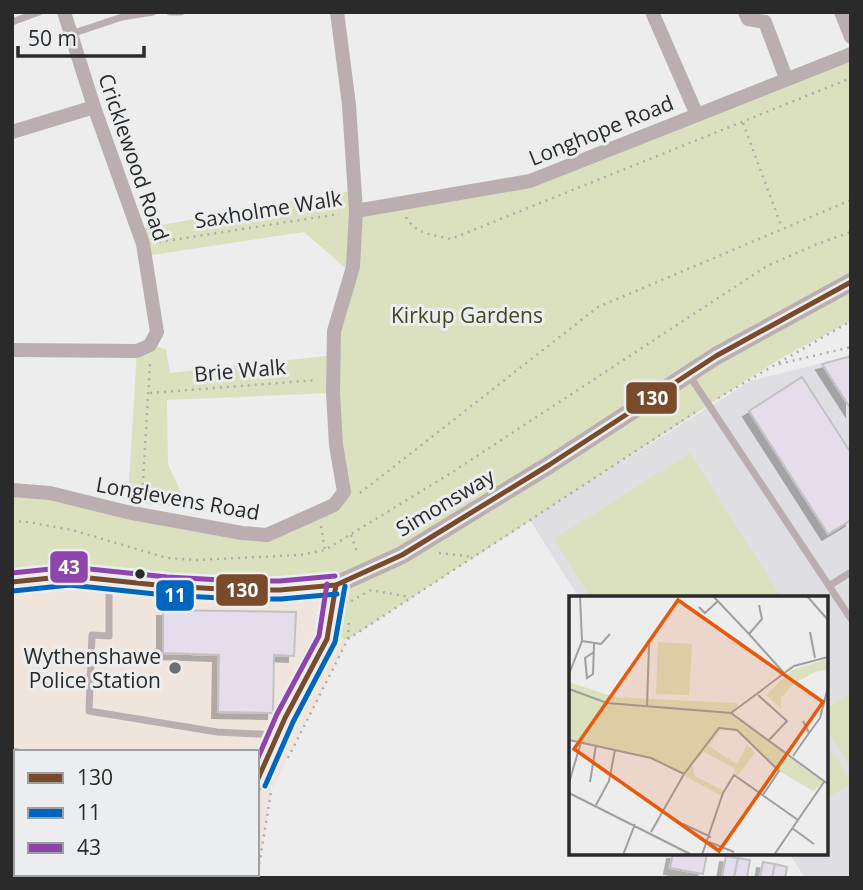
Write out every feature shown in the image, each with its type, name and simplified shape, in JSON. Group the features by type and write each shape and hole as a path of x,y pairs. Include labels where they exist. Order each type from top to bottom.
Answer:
{"street":[{"name":"Cricklewood Road","path":"64,12 94,107 144,244 157,332 150,345"},
{"path":"337,12 349,105 356,211 353,267 334,331 333,393 344,492"},
{"path":"652,12 697,115"},
{"path":"745,12 748,19 765,22 786,78"},
{"path":"841,12 851,37"},
{"name":"Longhope Road","path":"356,211 530,181 851,54"},
{"path":"12,132 94,107"},
{"name":"Simonsway","path":"12,582 70,576 239,590 280,590 336,585 402,555 549,465 716,356 851,282"},
{"path":"12,350 137,351 150,345"},
{"name":"Longlevens Road","path":"12,490 50,494 141,514 242,533 267,535 334,505 344,492"},
{"path":"264,787 278,735 327,639 336,585"}],"lane":[{"path":"12,22 39,12"},
{"path":"71,34 122,17 153,12"},
{"path":"170,12 181,12"},
{"path":"689,374 851,619"},
{"path":"829,586 851,572"},
{"path":"109,580 109,636 92,635 89,711 217,732 278,735"}],"path":[{"path":"403,203 410,225 422,232 451,239 851,78"},
{"path":"743,123 783,228"},
{"path":"344,492 349,501 598,307 851,200"},
{"name":"Saxholme Walk","path":"144,244 356,211"},
{"path":"12,521 72,530 167,558 197,560 300,555 325,550 451,473 767,266 851,232"},
{"path":"348,639 709,404 851,321"},
{"path":"141,514 150,393 150,345"},
{"path":"775,365 851,347"},
{"name":"Brie Walk","path":"150,393 334,378"},
{"path":"319,513 325,550"},
{"path":"437,553 474,557"},
{"path":"351,600 382,584"},
{"path":"371,590 412,597"},
{"path":"283,768 348,639 350,613"},
{"path":"259,852 264,787"}],"shaded area":[{"path":"851,356 851,878 805,878 790,855 828,855 828,596 578,596 530,520 750,381"},
{"path":"12,582 336,585 327,639 348,639 271,792 259,866 259,750 14,750 14,876 257,878 12,878"}],"green space":[{"name":"Kirkup Gardens","path":"851,54 851,321 778,360 348,639 327,639 336,586 12,582 12,490 267,535 344,492 332,393 167,400 168,464 188,508 146,504 128,496 137,351 150,345 166,349 170,373 335,355 351,273 304,232 146,256 139,229 355,190 356,210 530,181"},
{"path":"690,453 781,596 590,596 554,539"},
{"path":"850,693 851,767 828,732 828,707"},
{"path":"828,746 851,781 851,784 828,798"}],"building":[{"path":"851,356 851,409 822,364"},
{"path":"802,377 851,453 851,520 828,534 749,411"},
{"path":"163,610 296,612 294,656 274,655 273,713 218,712 219,655 163,653"},
{"path":"673,855 707,855 703,874 670,868"},
{"path":"726,856 738,858 734,878 722,878"},
{"path":"738,858 750,860 747,878 734,878"},
{"path":"763,862 775,864 772,878 760,878"},
{"path":"775,864 787,867 785,878 772,878"}],"transit line":[{"name":"130","path":"12,582 70,576 239,590 280,590 336,585 402,555 549,465 716,356 851,282"},
{"name":"43","path":"12,573 70,567 239,581 280,581 335,576"},
{"name":"43","path":"259,755 277,714 319,636 327,584"},
{"name":"11","path":"13,591 70,585 165,595 239,599 281,599 337,594"},
{"name":"130","path":"259,776 285,718 327,639 336,585"},
{"name":"11","path":"265,786 293,722 335,642 345,586"}],"place":[{"name":"Wythenshawe Police Station","path":"175,668"}]}
